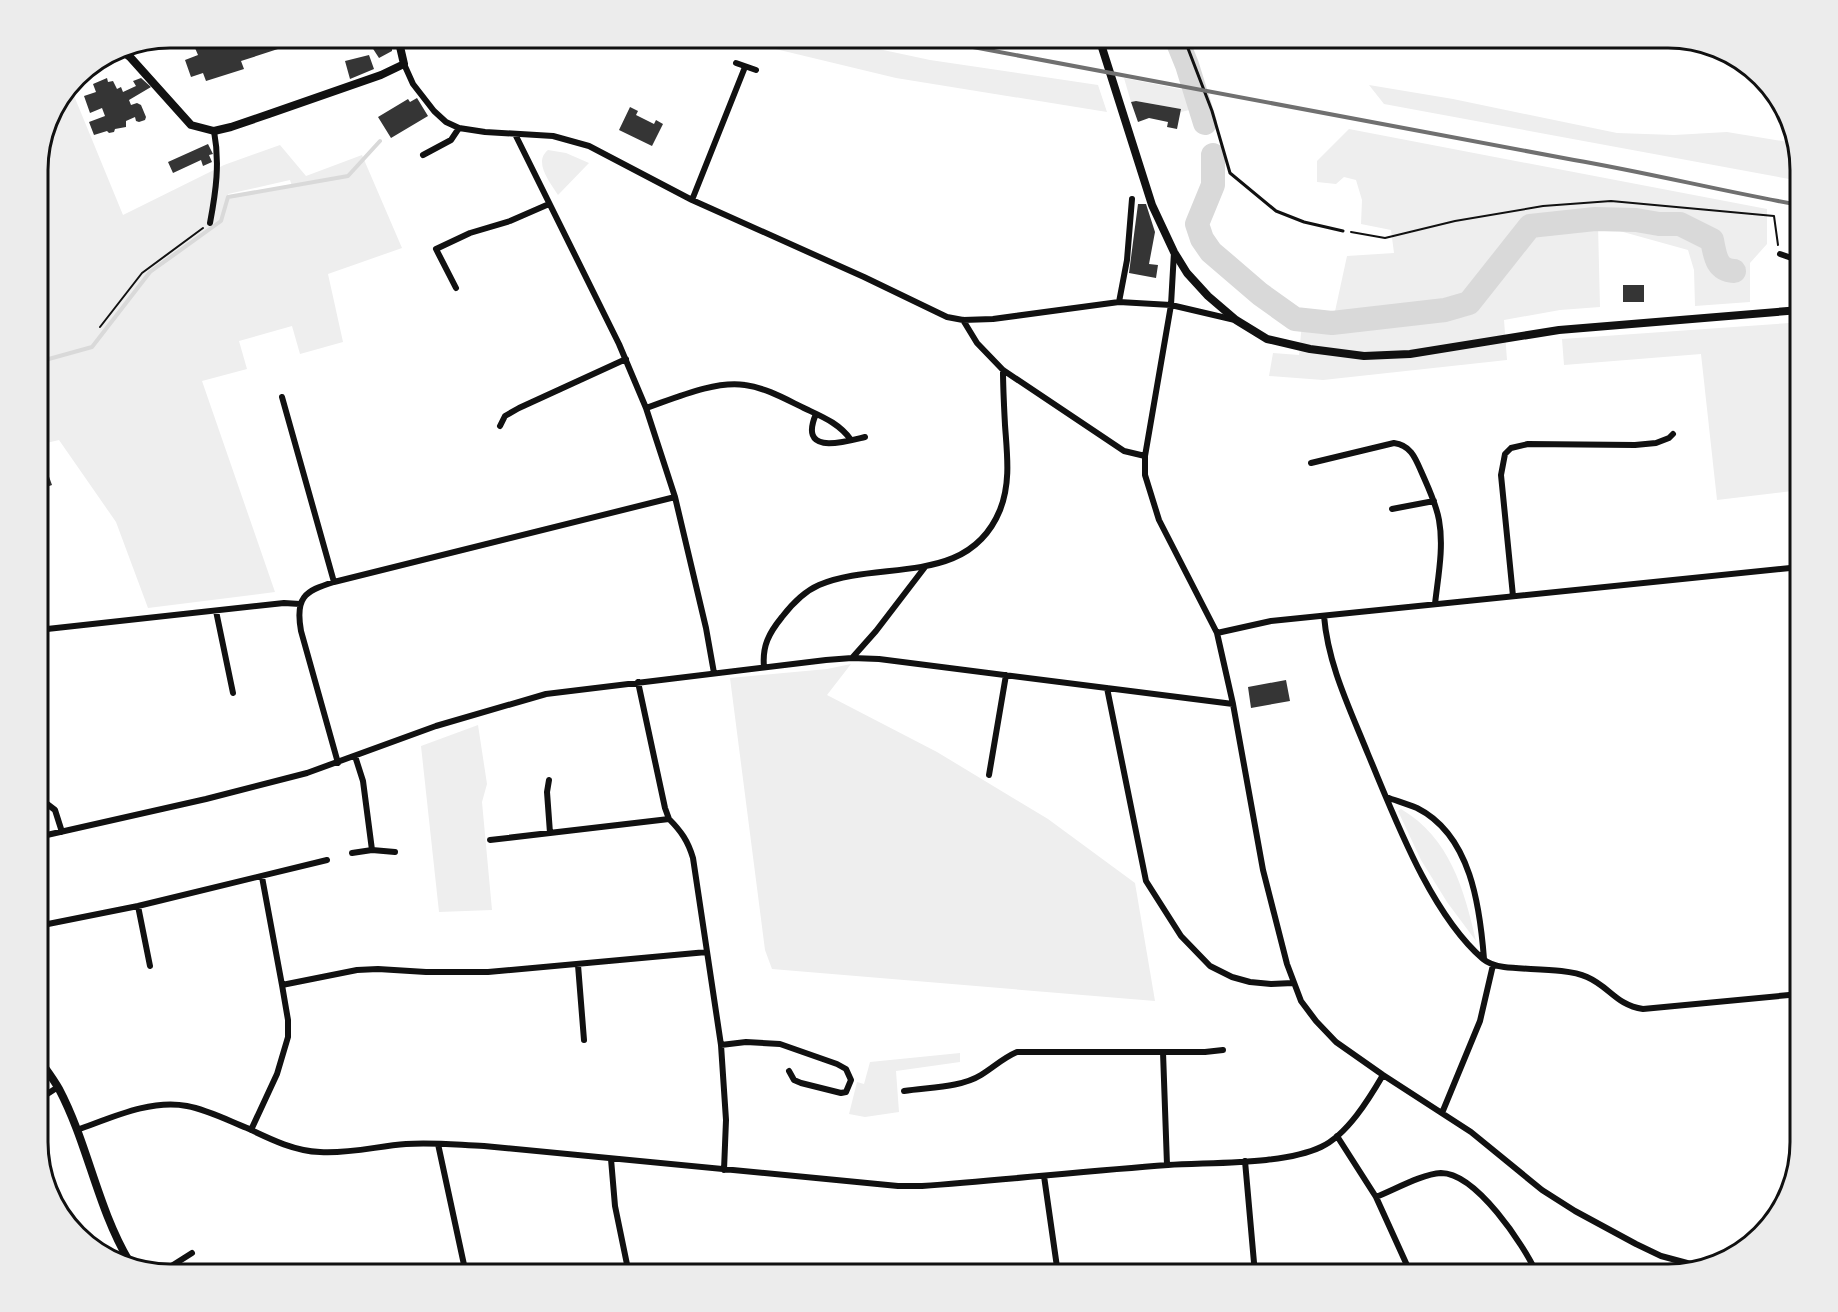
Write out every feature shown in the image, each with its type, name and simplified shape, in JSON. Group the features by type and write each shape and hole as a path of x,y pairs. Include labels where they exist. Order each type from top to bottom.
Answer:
{"main road":[{"path":"1102,48 1152,205 1174,252 1187,273 1208,296 1236,320 1267,339 1310,349 1364,356 1410,354 1559,330 1790,311"}],"street":[{"path":"400,48 404,64 413,84 434,111 446,122 459,128 485,132 554,136 589,146 692,200 864,277 946,317 963,320 993,319 1119,302 1171,305 1236,320"},
{"path":"128,55 191,125 214,131 231,128 381,75 404,64"},
{"path":"736,63 756,70"},
{"path":"692,200 746,67"},
{"path":"423,155 451,140 459,128"},
{"path":"210,223 217,186 217,152 214,131"},
{"path":"515,134 626,359 646,408 675,497 706,628 714,673"},
{"path":"1119,302 1127,260 1132,199"},
{"path":"456,288 435,249 470,233 510,221 549,204"},
{"path":"1174,252 1171,305 1145,456 1145,475 1159,520 1217,633 1233,704 1255,830 1293,983 1300,1001 1336,1042 1471,1132 1542,1190 1660,1256 1686,1263"},
{"path":"1780,254 1790,258"},
{"path":"963,320 977,344 1003,370 1124,451 1145,456"},
{"path":"500,426 506,416 519,408 626,359"},
{"path":"764,667 764,646 768,636 797,599 807,592 840,579 925,567 950,560 964,553 989,529 999,513 1007,487 1003,370"},
{"path":"646,408 703,390 728,384 745,384 776,395 816,414 845,431 851,440"},
{"path":"282,397 334,582"},
{"path":"816,414 812,429 815,438 821,443 831,445 865,437"},
{"path":"1514,596 1501,475 1505,454 1511,448 1528,444 1635,445 1656,443 1670,438 1673,434"},
{"path":"1311,463 1394,443 1402,444 1415,456 1434,501 1439,521 1441,546 1435,604"},
{"path":"338,763 301,631 298,614 306,593 316,587 334,582 675,497"},
{"path":"1392,509 1434,501"},
{"path":"852,658 876,631 925,567"},
{"path":"1217,633 1271,621 1790,568"},
{"path":"48,629 284,603 300,604"},
{"path":"216,611 233,693"},
{"path":"1324,616 1327,644 1338,679 1408,847 1448,916 1471,947 1484,960 1493,965 1585,976 1597,982 1630,1007 1643,1009 1790,995"},
{"path":"48,835 206,799 338,763 436,726 523,700 568,691 764,667 852,658 879,659 1233,704"},
{"path":"989,775 1006,675"},
{"path":"638,682 665,808 669,819 688,842 693,858 721,1045 726,1096 724,1170"},
{"path":"1107,688 1146,881 1181,936 1210,966 1232,977 1250,982 1293,983"},
{"path":"355,756 363,781 372,850"},
{"path":"549,780 547,792 550,833"},
{"path":"1386,797 1419,809 1434,820 1457,846 1464,860 1482,925 1484,960"},
{"path":"48,805 55,810 62,832"},
{"path":"490,840 669,819"},
{"path":"352,853 372,850 395,852"},
{"path":"48,924 138,906 327,860"},
{"path":"251,1130 284,1057 288,1037 288,1020 262,877"},
{"path":"138,906 150,966"},
{"path":"282,986 357,970 453,973 578,965 707,952"},
{"path":"578,965 584,1040"},
{"path":"1442,1113 1480,1021 1493,965"},
{"path":"721,1045 746,1042 780,1044 837,1064 846,1069 851,1080 846,1092 840,1093 794,1080 789,1071"},
{"path":"904,1091 969,1080 981,1075 1004,1058 1017,1053 1223,1050"},
{"path":"1163,1052 1167,1166"},
{"path":"48,1072 58,1087 77,1130 110,1224 126,1256"},
{"path":"77,1130 122,1114 163,1105 184,1106 202,1110 287,1146 320,1152 342,1152 405,1144 484,1146 898,1186 956,1184 1245,1161 1306,1153 1323,1146 1336,1136 1356,1115 1383,1075"},
{"path":"48,1094 58,1087"},
{"path":"1336,1136 1376,1197 1406,1264"},
{"path":"438,1144 464,1264"},
{"path":"611,1159 615,1206 627,1264"},
{"path":"1245,1161 1254,1264"},
{"path":"1376,1197 1428,1176 1440,1173 1452,1174 1472,1187 1501,1217 1524,1249 1532,1264"},
{"path":"1044,1176 1056,1264"},
{"path":"174,1264 192,1252"}],"lane":[{"path":"1188,48 1212,111 1230,173 1276,211 1304,222 1343,231"}],"path":[{"path":"1343,231 1385,238 1455,221 1532,208 1611,201 1774,216 1780,254"},
{"path":"100,327 142,273 210,223"}],"shaded area":[{"path":"772,48 874,48 930,60 1098,85 1107,112 896,78"},
{"path":"1124,78 1200,93 1206,106 1181,112 1181,109 1131,102"},
{"path":"1369,85 1453,99 1617,133 1674,135 1727,132 1787,142 1790,179 1384,104"},
{"path":"74,95 123,215 224,165 280,145 306,176 362,155 402,248 328,274 343,342 300,354 292,326 239,341 247,369 202,381 275,592 148,608 116,522 59,440 48,443 48,162 54,131","holes":["290,180 292,186 228,197 228,194"]},
{"path":"1349,129 1767,209 1767,244 1750,263 1750,302 1695,306 1694,270 1688,250 1598,225 1600,307 1560,310 1504,320 1507,360 1323,380 1269,376 1273,353 1299,355 1303,312 1334,316 1347,256 1394,253 1391,230 1361,224 1362,200 1356,180 1344,177 1336,184 1317,182 1317,161"},
{"path":"548,150 566,153 589,163 558,195 542,166 542,160"},
{"path":"1790,323 1790,491 1717,500 1701,354 1564,365 1562,339"},
{"path":"851,664 827,695 937,752 1048,819 1135,883 1155,1001 772,969 765,950 730,678 827,669"},
{"path":"478,725 487,784 482,802 492,910 439,912 421,746"},
{"path":"1401,809 1418,821 1443,850 1460,884 1476,941 1447,902 1421,860 1398,811"},
{"path":"960,1053 960,1062 896,1071 899,1112 865,1117 849,1114 857,1082 864,1084 870,1062"}],"building":[{"path":"195,48 281,48 241,61 244,69 206,81 203,73 191,77 185,60 198,55"},
{"path":"372,48 392,48 392,51 379,58"},
{"path":"369,55 374,69 350,79 345,61"},
{"path":"107,78 108,82 113,81 117,89 121,87 123,92 136,86 133,81 141,78 151,87 129,100 131,105 137,103 141,105 146,117 145,120 139,122 135,117 126,121 126,127 115,129 114,132 107,131 94,135 89,122 105,116 102,108 90,113 84,96 96,92 93,84"},
{"path":"417,98 428,116 391,138 378,117 408,99 410,102"},
{"path":"1131,102 1181,109 1177,129 1167,127 1168,122 1149,118 1138,122"},
{"path":"630,107 638,111 636,115 654,124 656,120 663,124 652,146 619,130"},
{"path":"208,144 213,154 209,155 212,162 203,166 201,160 173,173 168,162"},
{"path":"1138,204 1146,204 1155,232 1149,264 1158,265 1156,278 1129,273"},
{"path":"1623,285 1644,285 1644,302 1623,302"},
{"path":"48,474 52,485 48,486"},
{"path":"1286,680 1290,701 1251,708 1248,687"}],"waterway":[{"path":"1180,48 1205,123"},
{"path":"48,359 92,347 150,272 221,221 228,197 348,176 380,141"},
{"path":"1213,155 1213,185 1197,224 1202,239 1211,252 1260,294 1295,319 1332,323 1445,310 1469,303 1530,226 1595,219 1680,224 1712,240 1717,261 1723,268 1734,271"}],"railway":[{"path":"978,48 1602,165 1790,203"}]}
